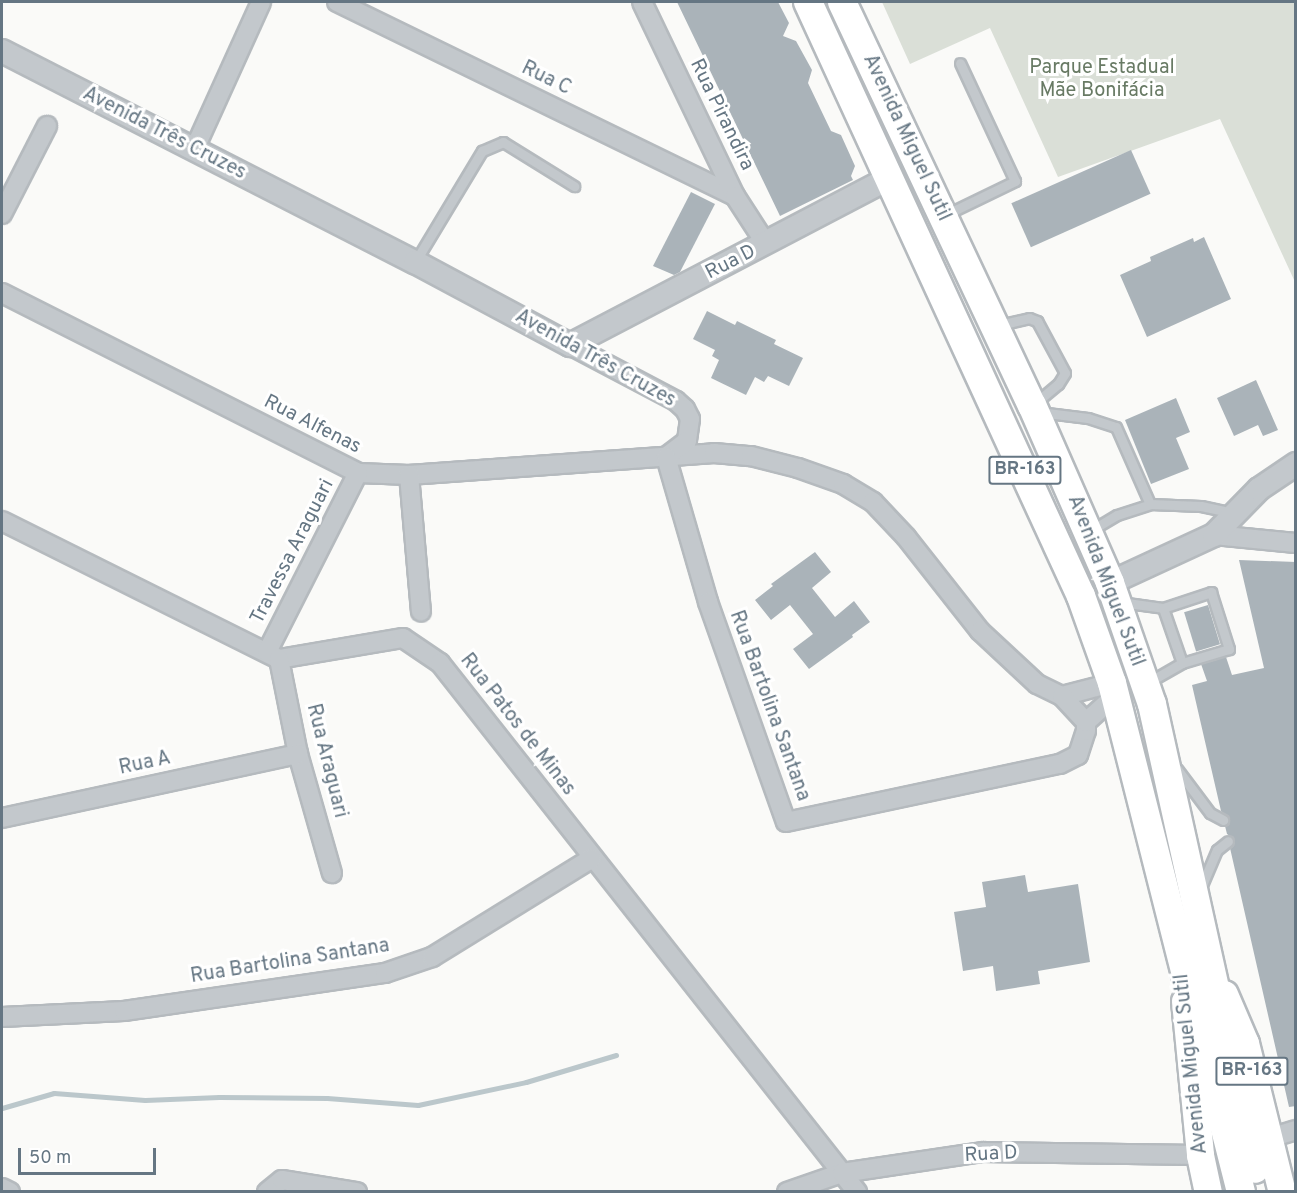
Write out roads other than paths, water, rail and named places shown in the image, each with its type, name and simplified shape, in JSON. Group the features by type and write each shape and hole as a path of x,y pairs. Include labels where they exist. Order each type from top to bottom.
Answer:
{"highway":[{"name":"Avenida Miguel Sutil","path":"808,2 891,177 1081,596 1113,689 1195,958"},
{"name":"Avenida Miguel Sutil","path":"842,2 1034,408 1113,592 1145,685 1161,742 1196,902 1195,958"},
{"name":"BR-163","path":"1195,958 1241,1191"},
{"name":"BR-163","path":"1195,958 1260,1191"}],"main road":[{"name":"Avenida Miguel Sutil","path":"1195,958 1245,1043 1270,1138 1281,1191"},
{"name":"Avenida Miguel Sutil","path":"1195,958 1188,1052 1200,1155 1208,1191"}],"street":[{"path":"194,150 261,2"},
{"name":"Rua C","path":"337,2 735,196"},
{"name":"Rua Pirandira","path":"642,2 735,196 766,244"},
{"name":"Avenida Três Cruzes","path":"2,51 415,262 684,409 690,419 687,441 666,457"},
{"path":"2,214 47,126"},
{"name":"Rua D","path":"570,345 891,177"},
{"name":"Rua Alfenas","path":"2,292 358,473 409,475 666,457"},
{"path":"666,457 714,453 751,456 798,468 843,484 873,502 906,537 980,631 1037,684 1062,696 1086,722 1113,689"},
{"name":"Rua Bartolina Santana","path":"666,457 708,602 786,822 1060,764 1078,755 1086,730 1086,722"},
{"path":"1113,592 1214,535 1259,489 1296,464"},
{"name":"Travessa Araguari","path":"273,656 358,473"},
{"path":"409,475 421,611"},
{"path":"2,521 273,656"},
{"path":"1214,535 1296,543"},
{"name":"Rua Patos de Minas","path":"273,656 403,638 440,663 857,1191"},
{"name":"Rua Araguari","path":"273,656 332,873"},
{"path":"1062,696 1113,689"},
{"name":"Rua A","path":"2,818 298,754"},
{"name":"Rua Bartolina Santana","path":"2,1017 124,1011 385,973 432,957 592,858"},
{"path":"1270,1138 1296,1130"},
{"name":"Rua D","path":"787,1191 842,1173 983,1152 1200,1155"},
{"path":"267,1191 282,1180 357,1191"},
{"path":"2,1188 10,1191"}],"lane":[{"path":"943,216 1015,181 960,63"},
{"path":"415,262 482,151 503,142 574,186"},
{"path":"995,326 1029,318 1037,321 1065,373 1058,384 1034,408"},
{"path":"1034,408 1088,418 1116,427 1150,504"},
{"path":"1088,532 1117,515 1150,504 1201,506 1235,513"},
{"path":"1113,592 1162,608 1211,592 1229,649 1182,663 1145,685"},
{"path":"1162,608 1182,663"},
{"path":"1161,742 1197,798 1210,813 1223,820"},
{"path":"1196,902 1217,850 1228,841"}],"waterway":[{"path":"2,1108 54,1093 145,1100 219,1097 327,1098 418,1105 526,1082 616,1055"}],"park label":[{"name":"Parque Estadual Mãe Bonifácia","path":"1102,80"}]}
